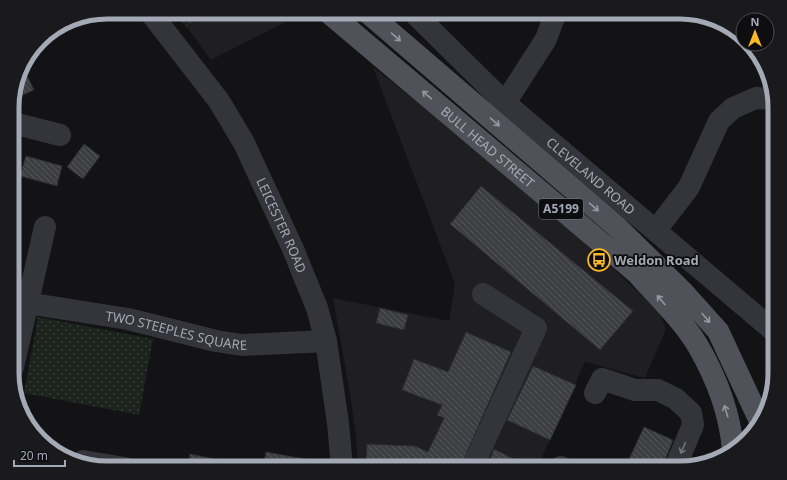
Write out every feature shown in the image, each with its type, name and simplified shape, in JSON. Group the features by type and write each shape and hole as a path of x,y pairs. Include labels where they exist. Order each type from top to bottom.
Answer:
{"main road":[{"name":"BULL HEAD STREET","path":"336,19 637,273 676,317 698,346 720,394 728,421 732,444"},
{"name":"BULL HEAD STREET","path":"375,19 617,227 684,292 718,331 757,415"}],"street":[{"name":"LEICESTER ROAD","path":"155,19 219,101 244,143 293,250 317,308 326,340 338,424 341,461"},
{"name":"CLEVELAND ROAD","path":"420,19 506,103 768,326"},
{"path":"506,103 546,39 553,19"},
{"path":"656,230 689,187 719,121 733,108 756,98 767,99"},
{"path":"19,125 60,135"},
{"path":"19,340 45,227"},
{"path":"475,461 536,328 483,294"},
{"name":"TWO STEEPLES SQUARE","path":"27,303 128,319 216,341 242,345 272,345 326,340"},
{"path":"595,393 602,379 634,390 658,390 681,403 691,413 693,425 678,461"}],"shaded area":[{"path":"178,19 201,19 187,27"},
{"path":"201,19 291,19 211,60 187,27"},
{"path":"373,67 530,189 659,312 666,329 645,378 585,362 540,461 484,461 524,332 463,461 358,461 356,436 350,394 333,298 449,321 455,284"},
{"path":"38,317 153,339 139,415 24,393"}],"building":[{"path":"26,73 34,90 20,96"},
{"path":"84,144 100,156 83,179 67,167"},
{"path":"26,156 62,166 57,186 20,176"},
{"path":"481,186 633,311 600,350 450,224"},
{"path":"380,308 408,315 404,330 376,323"},
{"path":"466,332 511,352 463,461 366,461 367,444 415,446 428,452 444,418 437,415 442,405 402,390 414,359 448,372"},
{"path":"533,366 576,385 550,440 507,420"},
{"path":"644,427 673,440 665,461 628,461"},
{"path":"494,449 518,461 489,461"},
{"path":"266,452 316,461 264,461"},
{"path":"190,454 224,461 188,461"}],"place":[{"name":"Weldon Road","path":"599,260"}]}
